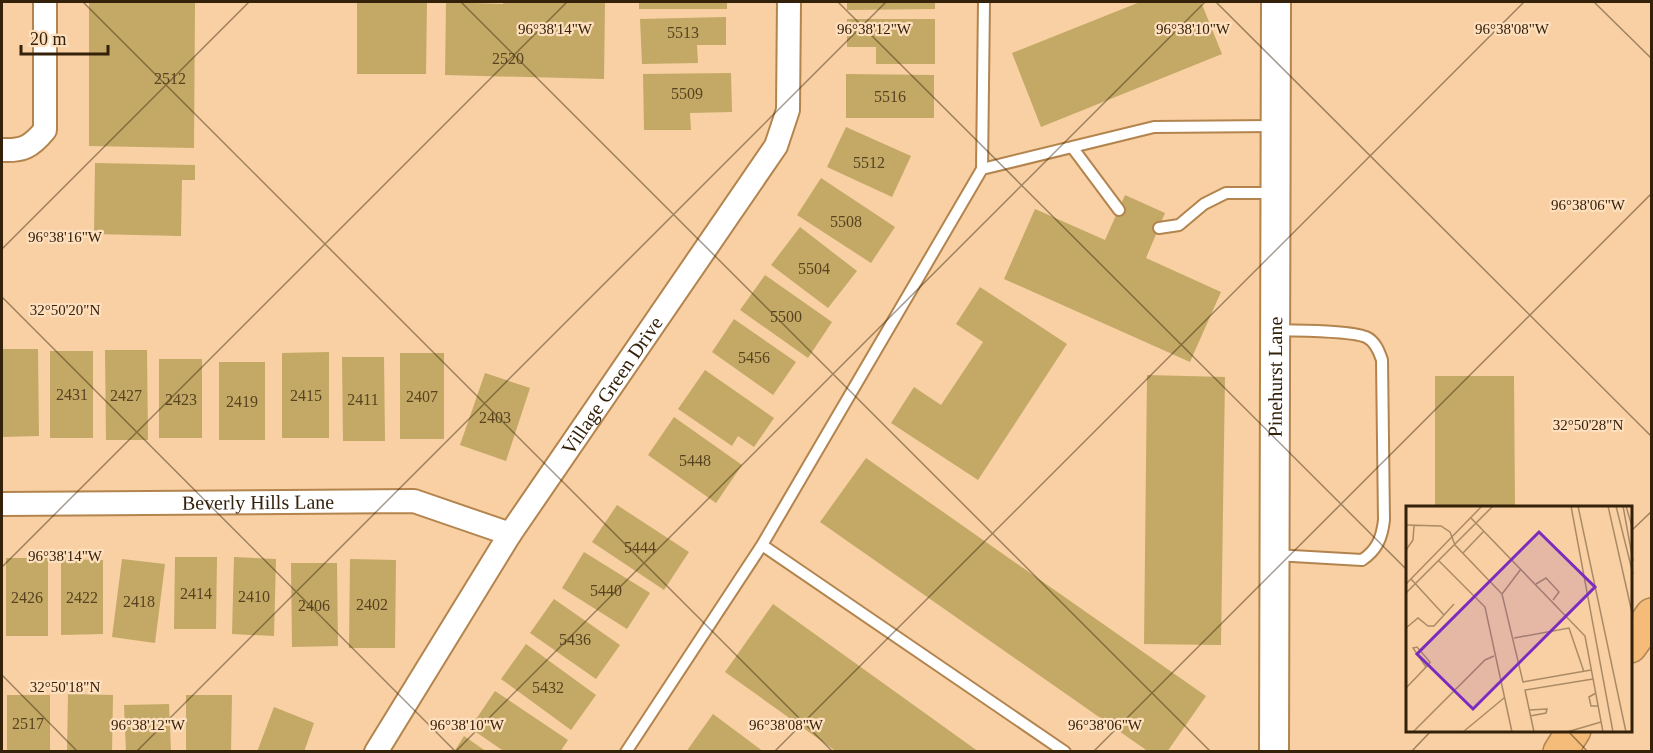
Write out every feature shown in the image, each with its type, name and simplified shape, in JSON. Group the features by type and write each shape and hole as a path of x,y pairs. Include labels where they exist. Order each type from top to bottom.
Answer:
{"highway":[{"path":"1632,643 1652,615"},
{"path":"1560,752 1573,732"}],"street":[{"path":"2,150 24,148 34,143 45,130 45,2"},
{"name":"Village Green Drive","path":"376,752 510,534 776,146 788,110 789,2"},
{"name":"Pinehurst Lane","path":"1274,752 1276,2"},
{"name":"Beverly Hills Lane","path":"2,504 414,501 510,534"}],"lane":[{"path":"626,752 762,544 981,170 984,2"},
{"path":"981,170 1154,127 1275,126"},
{"path":"1072,147 1119,210"},
{"path":"1159,228 1179,225 1204,204 1226,193 1275,193"},
{"path":"1273,555 1362,560 1372,554 1379,543 1384,520 1382,360 1377,347 1367,337 1351,334 1274,330"},
{"path":"762,544 1065,752"}],"building":[{"path":"89,2 195,2 194,148 89,146"},
{"path":"357,2 427,2 426,74 357,74"},
{"path":"446,2 503,4 503,2 605,2 604,79 445,75"},
{"path":"639,2 727,2 727,9 639,9"},
{"path":"847,2 935,2 935,9 847,10"},
{"path":"1140,2 1201,2 1222,54 1041,127 1012,53"},
{"path":"726,17 726,45 697,45 698,63 642,64 640,19"},
{"path":"847,19 935,19 935,64 876,64 876,47 847,47"},
{"path":"731,73 732,112 690,113 691,130 644,130 643,74"},
{"path":"846,74 934,75 934,118 846,118"},
{"path":"846,127 911,156 892,197 827,167"},
{"path":"95,163 195,165 195,180 182,180 181,236 94,234"},
{"path":"821,178 895,227 871,263 797,215"},
{"path":"1125,195 1165,213 1146,258 1221,292 1190,362 1004,279 1035,209 1105,240"},
{"path":"800,227 857,271 828,308 771,265"},
{"path":"765,275 832,322 808,358 740,310"},
{"path":"980,287 1067,344 978,480 891,423 914,387 941,405 983,342 956,324"},
{"path":"734,319 796,362 773,395 712,352"},
{"path":"2,349 38,349 39,436 2,437"},
{"path":"105,350 147,350 148,440 106,440"},
{"path":"50,351 93,351 93,438 50,438"},
{"path":"329,352 329,438 282,438 282,353"},
{"path":"400,353 444,353 444,439 400,439"},
{"path":"342,357 384,357 385,441 343,441"},
{"path":"159,359 202,359 202,438 159,438"},
{"path":"219,362 265,362 265,440 219,440"},
{"path":"705,370 774,418 754,447 738,436 732,446 678,409"},
{"path":"485,373 530,388 506,461 460,445"},
{"path":"1147,375 1225,377 1221,645 1144,644"},
{"path":"1435,376 1514,376 1515,506 1435,506"},
{"path":"674,417 742,465 716,503 648,455"},
{"path":"866,458 1206,696 1167,752 1149,752 820,522"},
{"path":"617,505 689,552 664,590 592,542"},
{"path":"584,552 650,593 627,629 562,588"},
{"path":"175,557 217,557 216,629 174,629"},
{"path":"234,557 276,559 274,636 232,634"},
{"path":"6,558 48,558 48,636 6,636"},
{"path":"61,559 103,560 103,634 61,635"},
{"path":"122,559 165,564 155,643 112,637"},
{"path":"350,559 396,560 395,648 349,648"},
{"path":"291,563 337,563 338,646 292,647"},
{"path":"554,599 620,645 596,679 530,633"},
{"path":"773,604 979,752 837,752 725,672"},
{"path":"526,644 596,695 571,730 501,679"},
{"path":"495,691 568,740 560,752 505,752 470,728"},
{"path":"68,694 113,695 112,752 67,752"},
{"path":"7,695 50,695 50,752 7,752"},
{"path":"186,695 232,695 231,752 186,752"},
{"path":"169,704 171,752 126,752 124,705"},
{"path":"274,707 314,723 304,752 257,752"},
{"path":"713,714 764,752 686,752"},
{"path":"464,736 487,752 454,752"}]}
